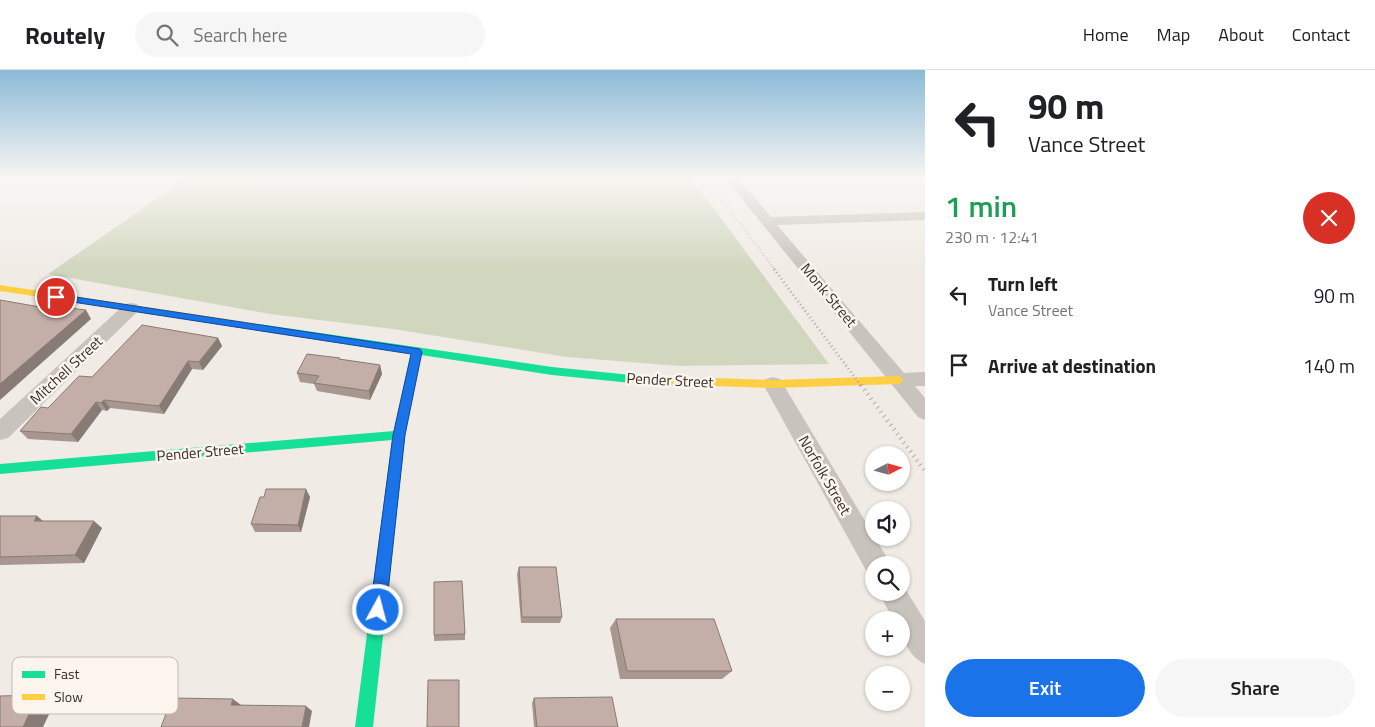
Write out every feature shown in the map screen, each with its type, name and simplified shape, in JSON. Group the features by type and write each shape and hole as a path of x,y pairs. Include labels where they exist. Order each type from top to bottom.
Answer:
{"street":[{"name":"Monk Street","path":"757,209 925,412"},
{"path":"768,221 925,216"},
{"name":"Pender Street","path":"0,288 416,352 542,370 619,378 773,384 925,379"},
{"name":"Mitchell Street","path":"0,432 131,308"},
{"path":"364,727 399,435 416,352"},
{"name":"Norfolk Street","path":"773,384 872,556"},
{"name":"Pender Street","path":"0,470 399,435"},
{"path":"897,601 925,649"}],"green space":[{"path":"143,209 714,209 829,364 680,366 567,357 393,329 270,314 48,274"}],"building":[{"path":"0,300 40,307 43,305 86,310 0,384"},
{"path":"142,325 218,338 199,362 188,361 159,406 104,400 101,403 96,402 71,434 20,431 41,407 48,408 79,376 92,377"},
{"path":"307,354 380,365 369,391 314,383 319,376 297,373"},
{"path":"266,489 306,489 298,525 251,524 260,497 264,497"},
{"path":"0,516 37,516 34,521 94,521 75,555 0,557"},
{"path":"519,567 556,567 562,617 522,617"},
{"path":"462,581 465,634 434,635 434,582"},
{"path":"616,619 714,619 732,671 627,671"},
{"path":"428,680 459,680 459,727 427,727"},
{"path":"0,696 12,696 12,714 29,714 23,727 0,727"},
{"path":"612,697 618,727 537,727 534,698"},
{"path":"178,698 233,699 231,705 306,706 302,727 161,727 166,714 178,714"}],"railway":[{"path":"729,209 775,270"},
{"path":"774,269 862,387"},
{"path":"861,385 925,471"}],"traffic: fast":[{"path":"259,327 552,371 631,379"},
{"path":"364,727 399,435 417,351"},
{"path":"0,469 399,435"}],"traffic: slow":[{"path":"0,288 259,327"},
{"path":"631,379 773,384 899,380"}],"route":[{"path":"56,297 416,352 399,435 378,610"}]}
